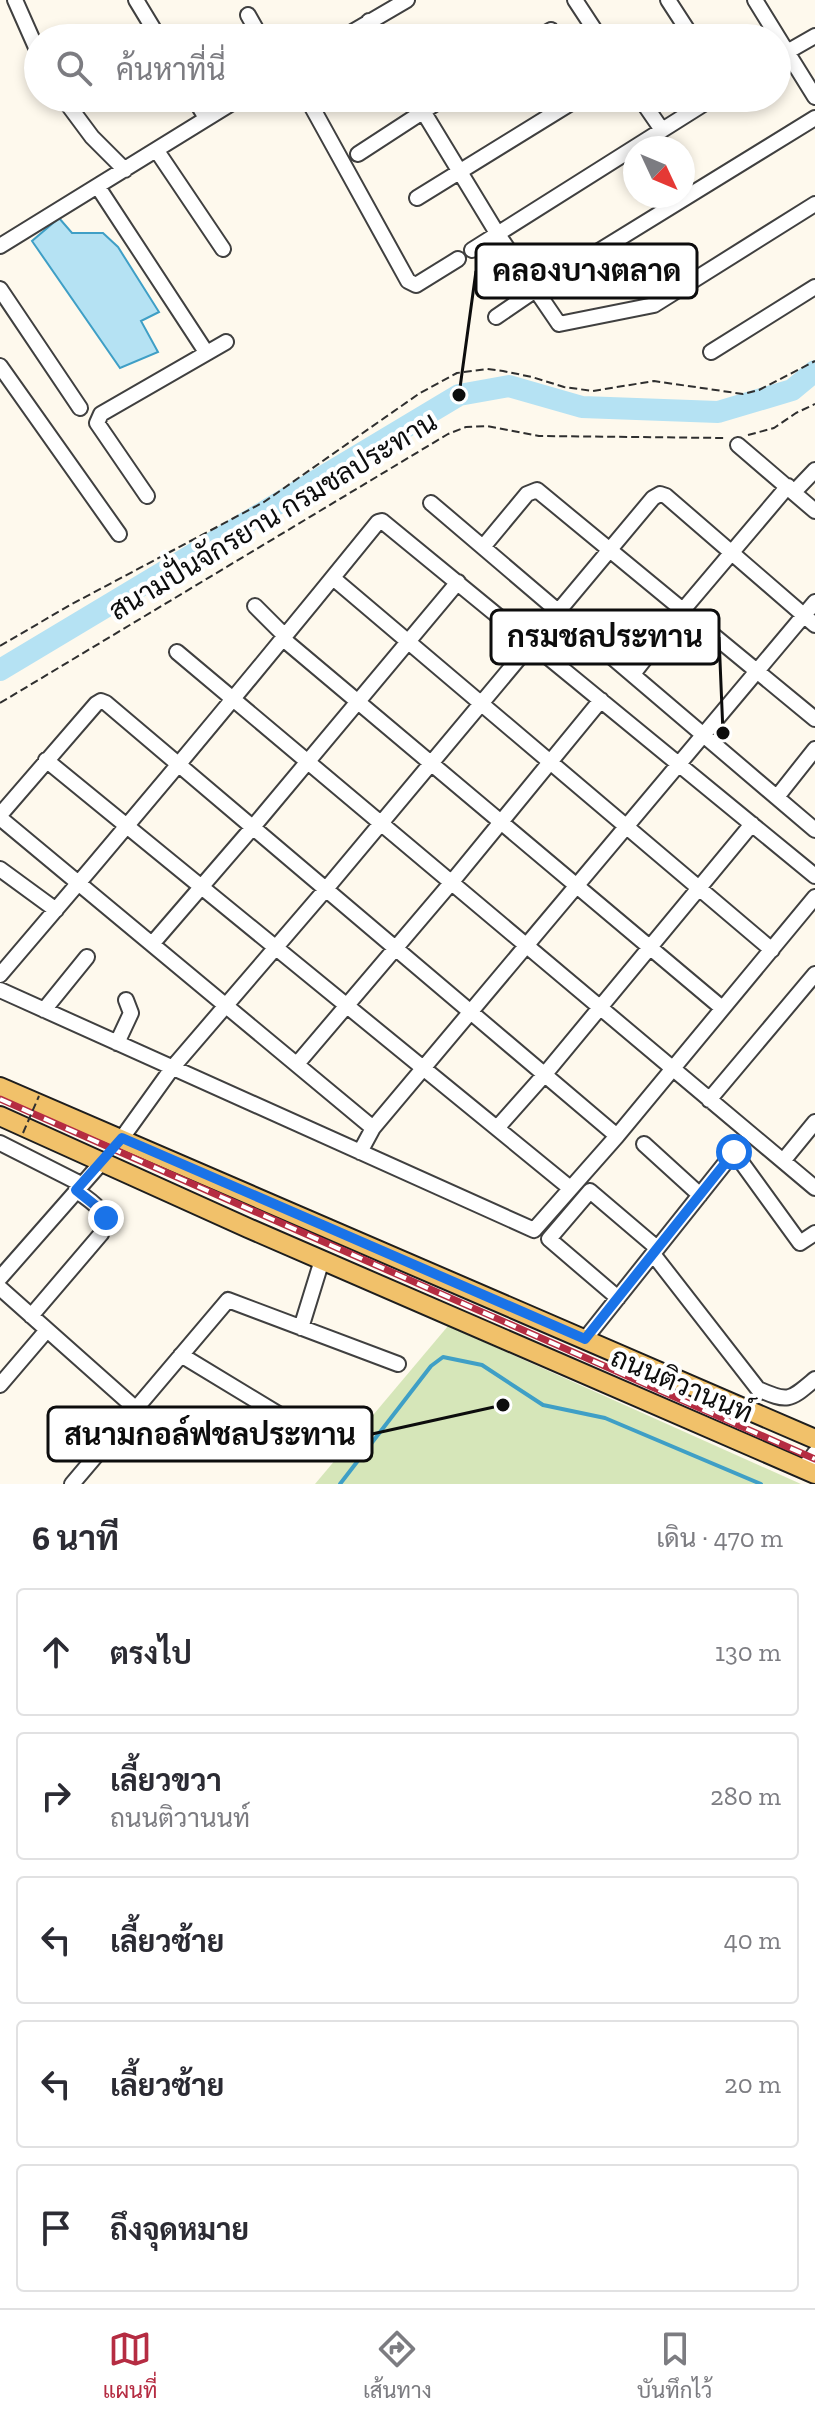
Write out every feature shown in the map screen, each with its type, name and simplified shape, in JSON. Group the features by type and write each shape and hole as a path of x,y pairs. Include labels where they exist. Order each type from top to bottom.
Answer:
{"main road":[{"name":"ถนนติวานนท์","path":"0,1087 815,1439"},
{"name":"ถนนติวานนท์","path":"0,1116 322,1260 810,1471"},
{"path":"102,1162 122,1138"}],"street":[{"path":"15,0 26,24"},
{"path":"136,0 151,24"},
{"path":"364,24 407,0"},
{"path":"575,0 591,24"},
{"path":"668,0 684,24"},
{"path":"755,0 767,24"},
{"path":"248,15 253,24"},
{"path":"791,50 815,36"},
{"path":"791,66 815,97"},
{"path":"73,112 92,137 125,170"},
{"path":"202,112 206,118"},
{"path":"0,246 216,112"},
{"path":"315,112 408,281 416,285 458,259"},
{"path":"358,154 423,112 534,291 559,324 654,305 815,204"},
{"path":"417,198 557,112"},
{"path":"652,112 662,130"},
{"path":"472,250 691,112"},
{"path":"496,317 815,118"},
{"path":"157,151 223,249"},
{"path":"98,187 206,352"},
{"path":"711,352 815,287"},
{"path":"0,289 80,408"},
{"path":"147,496 97,423 98,418 226,342"},
{"path":"0,366 119,534"},
{"path":"739,439 815,511"},
{"path":"633,674 732,552 791,489 815,470"},
{"path":"483,547 527,494 537,490 815,719"},
{"path":"122,1138 173,1067 653,498 660,494 666,496 810,620"},
{"path":"431,503 815,830"},
{"path":"0,975 179,765 378,522 382,521 815,876"},
{"path":"333,578 772,950"},
{"path":"152,944 458,582"},
{"path":"360,1152 373,1128 678,763 758,672 810,620 815,602"},
{"path":"255,606 283,636 358,701 722,1008"},
{"path":"177,652 815,1188"},
{"path":"297,1064 601,700"},
{"path":"373,1128 0,816 96,704 101,701 179,765 617,1136"},
{"path":"777,797 815,749"},
{"path":"46,760 570,1188"},
{"path":"497,1128 752,824"},
{"path":"0,869 56,910"},
{"path":"0,990 534,1230 617,1136 815,897"},
{"path":"44,1010 87,957"},
{"path":"709,1100 815,974"},
{"path":"117,1043 131,1013 126,1000"},
{"path":"783,1161 815,1122"},
{"path":"0,1143 79,1187 106,1218 101,1234 31,1316"},
{"path":"644,1144 700,1195"},
{"path":"585,1339 734,1152 800,1243 815,1233"},
{"path":"0,1278 102,1162"},
{"path":"618,1298 549,1239 590,1191 655,1251 758,1389 784,1399 795,1396 815,1379"},
{"path":"301,1328 322,1260"},
{"path":"0,1288 135,1408"},
{"path":"72,1484 228,1300 398,1364"},
{"path":"0,1385 47,1330"},
{"path":"181,1355 280,1415"},
{"path":"810,1471 815,1453"}],"path":[{"path":"0,646 70,605 264,502 420,393 457,373 487,369 503,371 593,391 654,381 743,394 759,390 815,361"},
{"name":"สนามปั่นจักรยาน กรมชลประทาน","path":"0,703 448,434 466,427 487,426 539,436 739,439 774,428 815,404"},
{"path":"23,1133 39,1096"}],"green space":[{"path":"448,1326 801,1484 315,1484"}],"water":[{"path":"59,218 72,233 103,233 118,247 159,312 141,321 158,352 120,368 32,241"}],"waterway":[{"path":"0,670 459,395 509,386 582,407 718,412 792,390 815,371"},
{"path":"340,1484 431,1366 443,1357 482,1365 543,1405 605,1418 761,1484"}],"railway":[{"path":"0,1099 815,1459"}],"place":[{"name":"คลองบางตลาด","path":"459,395"},
{"name":"กรมชลประทาน","path":"723,733"},
{"name":"สนามกอล์ฟชลประทาน","path":"503,1405"}],"route":[{"path":"106,1218 101,1210 76,1190 122,1138 585,1339 734,1152"}]}
